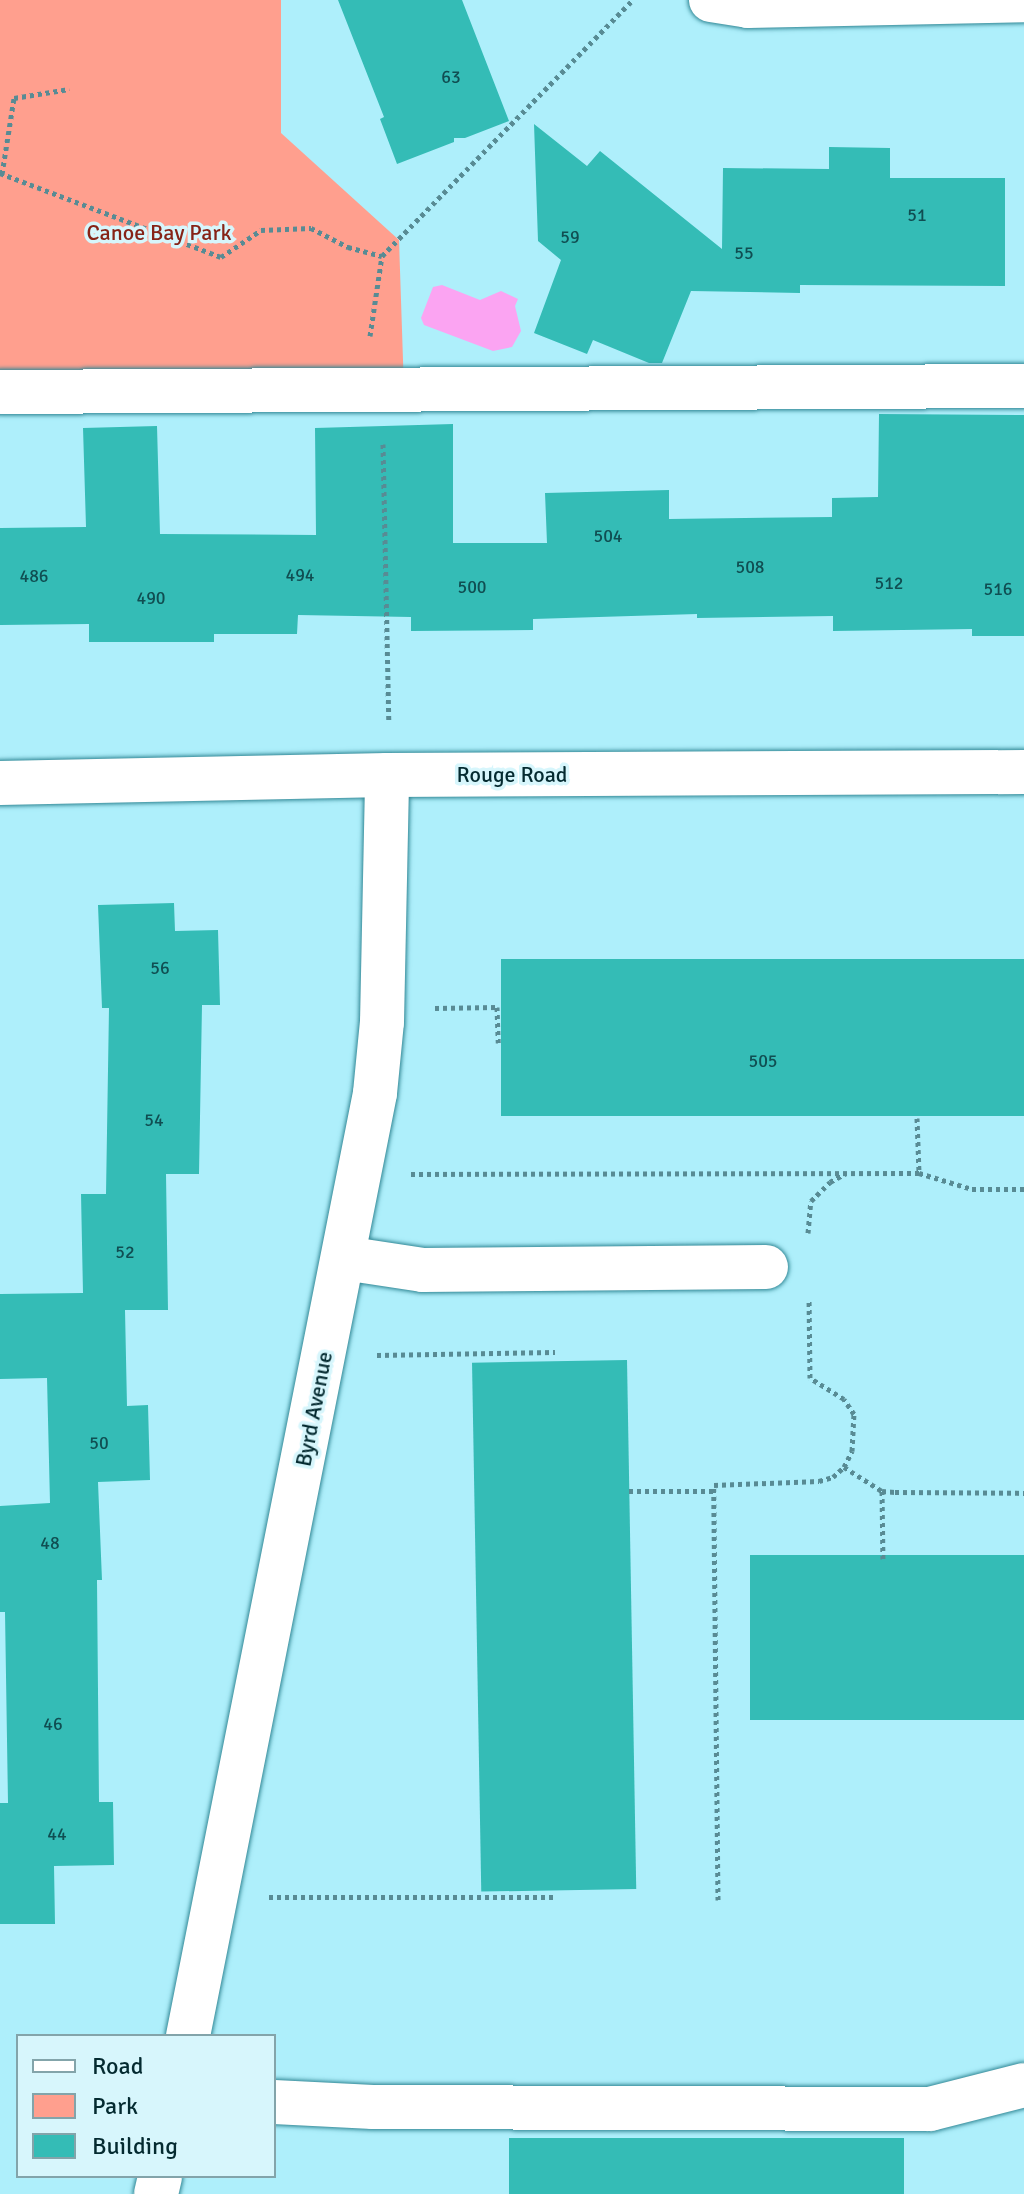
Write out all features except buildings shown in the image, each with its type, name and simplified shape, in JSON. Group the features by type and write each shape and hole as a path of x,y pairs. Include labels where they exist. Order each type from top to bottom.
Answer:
{"street":[{"path":"711,0 748,6 1024,0"},
{"path":"0,392 1024,386"},
{"name":"Rouge Road","path":"0,783 387,775 1024,772"},
{"name":"Byrd Avenue","path":"188,2034 375,1093 382,1008 387,775"},
{"path":"344,1258 423,1270 766,1267"},
{"path":"276,2102 373,2107 930,2109 1024,2085"}],"path":[{"path":"387,775 389,710 381,390 370,339 382,256 633,0"},
{"path":"69,89 14,98 1,173 221,257 261,230 311,228 348,247 382,256"},
{"path":"382,1008 497,1007 498,1043"},
{"path":"917,1118 919,1173"},
{"path":"809,1244 811,1201 822,1189 846,1173"},
{"path":"360,1174 919,1173 972,1189 1024,1189"},
{"path":"718,1900 714,1485 819,1481 833,1477 844,1467 852,1451 854,1414 844,1399 810,1378 809,1289"},
{"path":"324,1356 555,1352"},
{"path":"844,1467 882,1491 1024,1493"},
{"path":"629,1491 714,1491"},
{"path":"882,1491 883,1559"},
{"path":"216,1897 556,1897"}],"green space":[{"name":"Canoe Bay Park","path":"0,0 281,0 281,133 399,240 404,390 0,392"}],"shaded area":[{"path":"442,285 480,300 501,291 518,299 515,306 521,331 512,347 493,351 424,325 421,318 433,287"}]}
